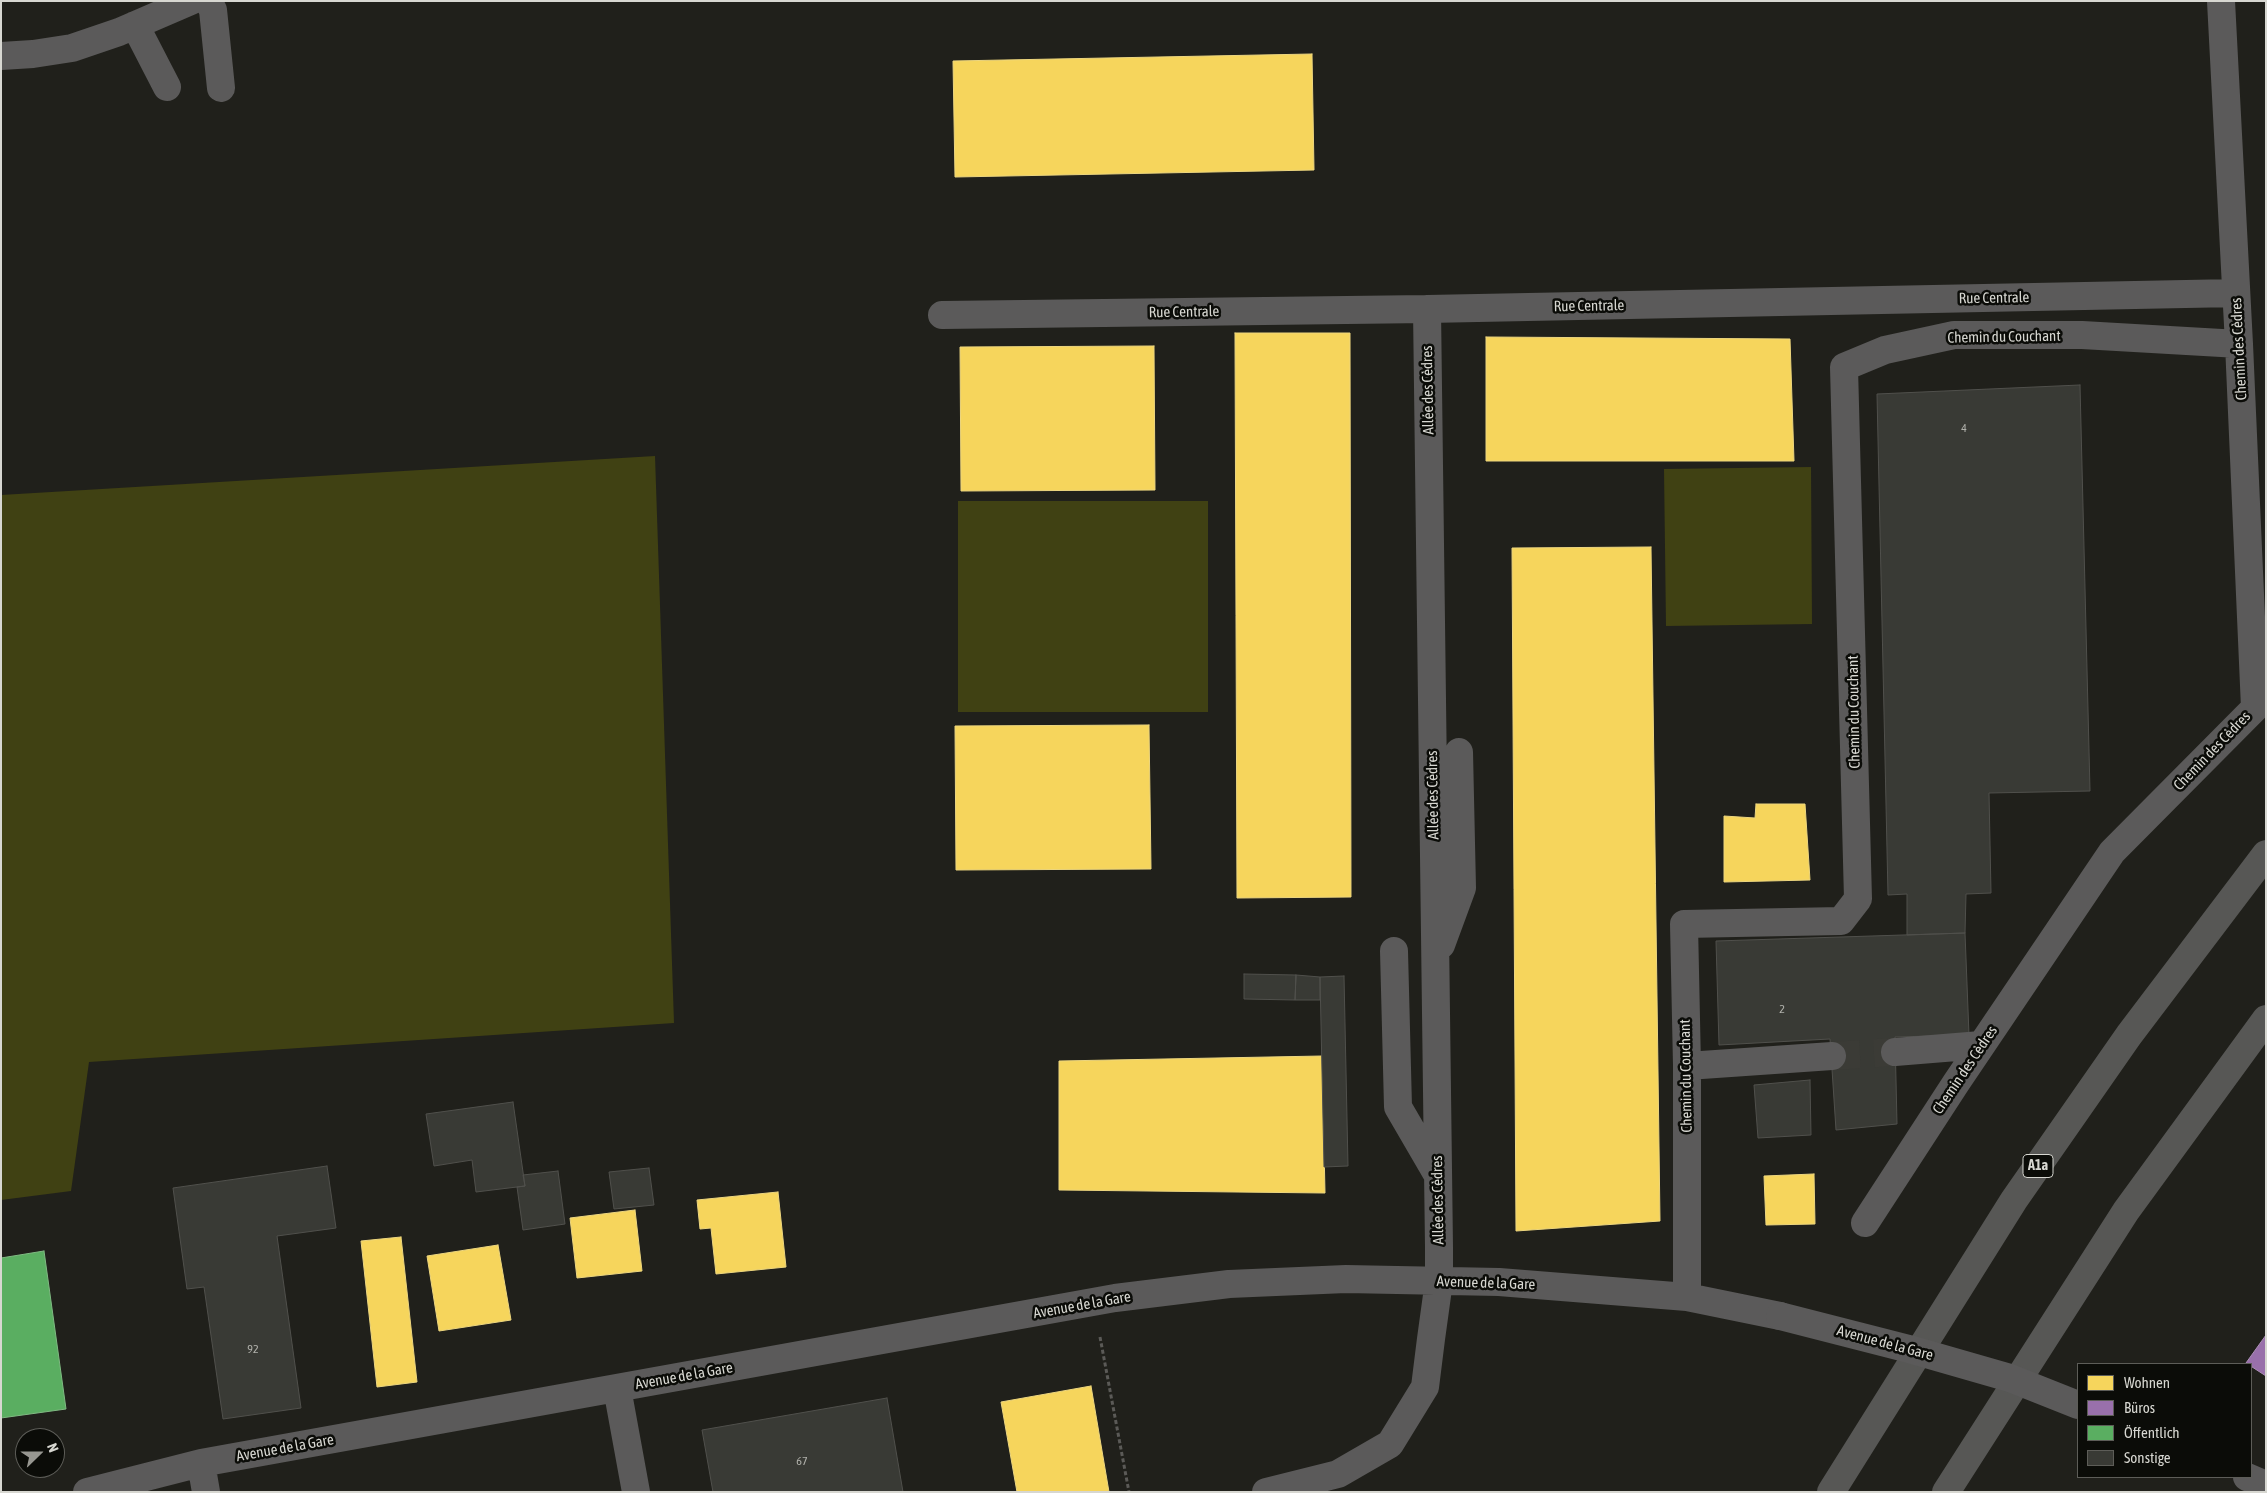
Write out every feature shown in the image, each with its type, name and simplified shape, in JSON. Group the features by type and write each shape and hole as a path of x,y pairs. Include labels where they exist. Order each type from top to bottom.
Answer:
{"highway":[{"name":"A1a","path":"1830,1492 2014,1200 2129,1035 2266,854"},
{"path":"1946,1492 2126,1211 2266,1019"}],"street":[{"path":"1,56 33,54 72,48 135,26 191,1"},
{"path":"208,1 213,10 221,88"},
{"name":"Chemin des Cèdres","path":"1865,1223 1981,1045 2112,852 2255,708 2239,344 2221,1"},
{"path":"135,26 167,87"},
{"name":"Rue Centrale","path":"942,315 1428,309 2236,293"},
{"name":"Allée des Cèdres","path":"1266,1492 1338,1474 1390,1444 1425,1387 1439,1281 1428,309"},
{"name":"Chemin du Couchant","path":"1687,1297 1687,1066 1684,924 1841,922 1858,898 1844,367 1885,350 1954,335 2082,335 2239,344"},
{"path":"1435,963 1462,888 1459,752"},
{"path":"1394,951 1398,1107 1438,1175"},
{"path":"1895,1052 1981,1045"},
{"path":"1687,1066 1832,1056"},
{"name":"Avenue de la Gare","path":"87,1492 201,1463 1093,1302 1229,1284 1346,1279 1499,1282 1687,1297 1780,1316 2001,1376 2077,1405"},
{"path":"617,1388 636,1492"},
{"path":"201,1463 206,1492"},
{"path":"2249,1478 2266,1485"}],"path":[{"path":"1093,1302 1129,1492"}],"shaded area":[{"path":"655,456 674,1023 89,1062 71,1191 1,1200 1,495"},
{"path":"1811,467 1812,624 1666,626 1664,469"},
{"path":"958,501 1208,501 1208,712 958,712"}],"building: Wohnen":[{"path":"1312,54 1314,170 955,177 953,61"},
{"path":"1235,333 1350,333 1351,897 1237,898"},
{"path":"1486,337 1790,339 1794,461 1486,461"},
{"path":"1154,346 1155,490 961,491 960,347"},
{"path":"1651,547 1660,1221 1516,1231 1512,548"},
{"path":"1149,725 1151,869 956,870 955,726"},
{"path":"1756,804 1805,804 1810,880 1724,882 1724,816 1755,818"},
{"path":"1322,1056 1325,1193 1059,1190 1059,1061"},
{"path":"1814,1174 1815,1224 1766,1225 1764,1176"},
{"path":"778,1192 786,1267 716,1274 711,1228 700,1229 697,1200"},
{"path":"635,1210 642,1271 577,1278 570,1218"},
{"path":"401,1237 417,1382 377,1387 361,1241"},
{"path":"498,1245 511,1320 439,1331 427,1256"},
{"path":"1091,1386 1109,1492 1017,1492 1001,1402"}],"building: Büros":[{"path":"2266,1335 2266,1376 2252,1367 2252,1363 2246,1363"}],"building: Öffentlich":[{"path":"44,1251 66,1409 1,1418 1,1258"}],"building: Sonstige":[{"path":"2080,385 2090,791 1989,793 1991,893 1966,894 1965,933 1907,935 1907,894 1888,895 1877,394"},
{"path":"1965,933 1969,1035 1895,1037 1897,1124 1836,1130 1830,1039 1719,1045 1716,941"},
{"path":"1244,974 1296,975 1295,1000 1244,999"},
{"path":"1296,975 1320,977 1320,1000 1295,1000"},
{"path":"1344,976 1348,1166 1324,1167 1320,977"},
{"path":"1810,1080 1811,1135 1758,1138 1754,1085"},
{"path":"513,1102 525,1186 476,1192 472,1160 434,1166 426,1114"},
{"path":"327,1166 336,1228 277,1236 301,1408 223,1419 204,1287 187,1289 173,1188"},
{"path":"649,1168 654,1205 614,1209 609,1172"},
{"path":"558,1171 565,1224 523,1230 517,1187 525,1186 523,1175"},
{"path":"887,1398 903,1492 713,1492 702,1430"}],"tunnel":[{"path":"1832,1056 1895,1052"}]}
